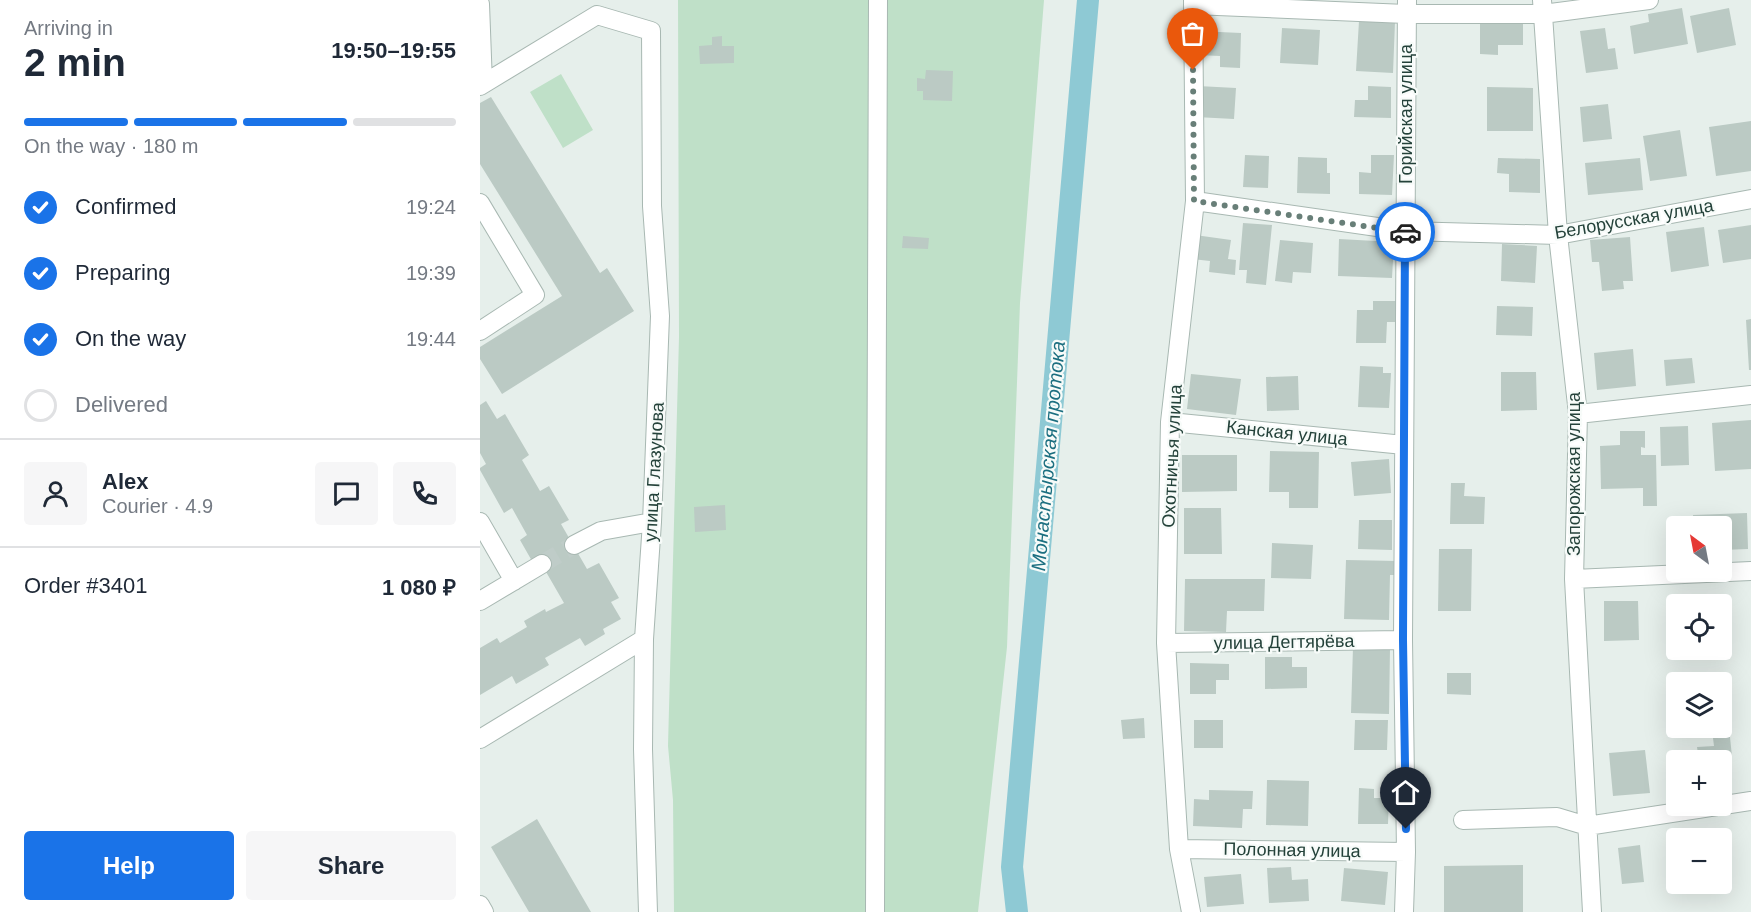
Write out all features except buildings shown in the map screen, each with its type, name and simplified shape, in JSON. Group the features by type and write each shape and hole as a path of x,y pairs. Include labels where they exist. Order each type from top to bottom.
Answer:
{"street":[{"path":"875,912 878,0"},
{"path":"1193,2 1406,7 1543,7 1649,0"},
{"name":"Охотничья улица","path":"1191,912 1179,849 1166,643 1170,422 1194,201 1193,2"},
{"path":"480,4 482,85"},
{"name":"Горийская улица","path":"1404,912 1406,852 1403,640 1406,7"},
{"name":"Запорожская улица","path":"1543,7 1558,235 1578,414 1574,579 1592,912"},
{"path":"482,85 597,8"},
{"name":"улица Глазунова","path":"597,8 651,32 652,206 660,316 652,522 644,639 643,749 648,912"},
{"name":"Белорусская улица","path":"1194,201 1406,231 1558,235 1751,199"},
{"path":"480,203 535,295 480,331"},
{"path":"1578,414 1751,395"},
{"name":"Канская улица","path":"1170,422 1404,445"},
{"path":"480,522 514,581"},
{"path":"574,545 601,531 652,522"},
{"path":"480,601 542,564"},
{"path":"1574,579 1751,571"},
{"path":"480,740 644,639"},
{"name":"улица Дегтярёва","path":"1166,643 1403,640"},
{"path":"1463,820 1557,817 1587,826 1751,801"},
{"name":"Полонная улица","path":"1179,849 1406,852"},
{"path":"480,905 484,912"}],"green space":[{"path":"678,0 1044,0 1020,303 1007,647 978,912 674,912 673,800 668,746 679,337"},
{"path":"561,74 593,130 563,148 530,92"}],"waterway":[{"name":"Монастырская протока","path":"1017,912 1012,867 1088,0"}],"tunnel":[{"path":"542,564 574,545"}],"way so far":[{"path":"1193,70 1194,201 1405,232"}],"route":[{"path":"1405,232 1403,640 1406,829"}]}
